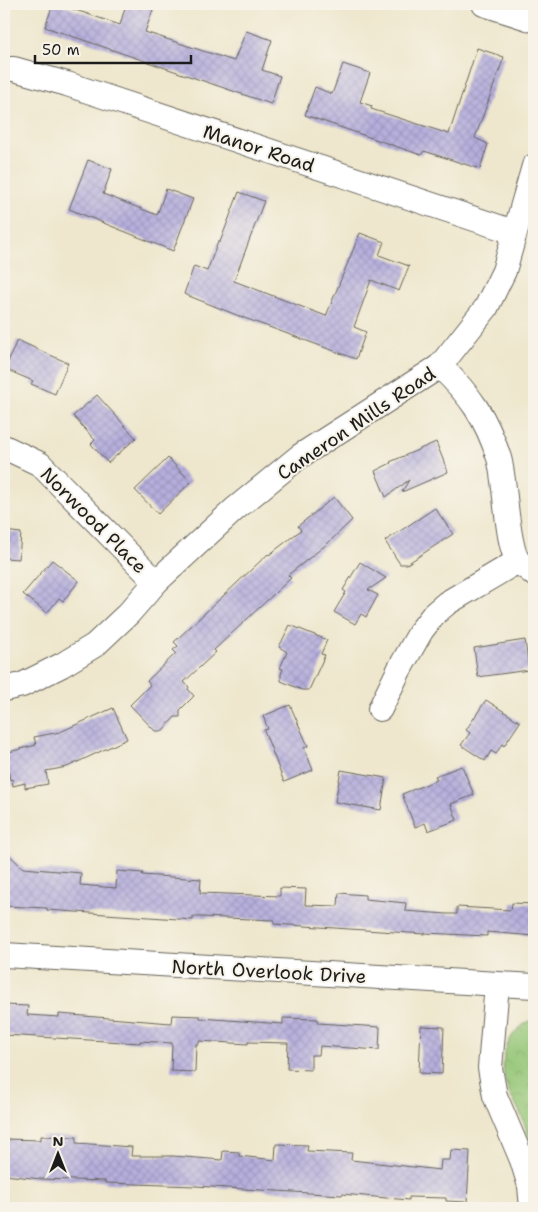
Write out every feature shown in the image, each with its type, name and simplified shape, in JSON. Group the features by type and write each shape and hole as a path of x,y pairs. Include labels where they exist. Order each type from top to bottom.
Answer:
{"street":[{"path":"484,4 534,20"},
{"name":"Manor Road","path":"4,68 14,69 76,87 514,232"},
{"name":"Cameron Mills Road","path":"4,689 22,685 62,666 94,645 129,614 156,582 235,509 300,456 440,366 486,308 504,271 534,166"},
{"path":"380,709 398,670 421,631 434,614 447,603 526,567 511,541 500,459 490,433 477,407 461,387 440,366"},
{"name":"Norwood Place","path":"4,447 40,464 156,582"},
{"name":"North Overlook Drive","path":"4,955 534,986"},
{"path":"497,984 490,1068 495,1096 522,1160 532,1208"}],"green space":[{"path":"534,1019 534,1153 521,1115 507,1088 503,1064 507,1045 512,1037 525,1024"}],"building":[{"path":"53,4 120,25 126,4 155,4 145,32 234,61 246,31 272,40 262,70 280,76 271,104 45,27"},
{"path":"477,48 504,57 475,138 488,144 480,169 424,151 421,155 305,115 315,87 332,94 343,64 370,73 360,102 372,106 371,109 449,134"},
{"path":"88,160 112,169 103,194 157,215 166,189 193,199 173,251 69,209"},
{"path":"239,192 264,201 234,281 326,316 360,233 384,242 379,255 409,266 399,291 371,280 354,327 366,332 356,359 184,294 194,266 207,271"},
{"path":"17,340 68,363 55,394 31,384 33,381 5,369"},
{"path":"97,395 136,438 108,463 91,444 95,440 73,416"},
{"path":"436,442 448,472 402,492 409,480 386,497 375,471 390,462"},
{"path":"168,458 191,482 158,514 135,490"},
{"path":"334,497 352,520 327,544 288,575 291,578 214,650 216,652 184,682 194,696 180,710 180,717 175,717 162,731 155,731 130,705 150,685 147,681 176,653 173,650 178,646 174,642 268,554 301,530 298,526"},
{"path":"435,508 453,534 407,564 400,564 385,541"},
{"path":"4,531 21,533 19,559 4,558"},
{"path":"52,560 79,581 63,601 59,598 47,613 23,594"},
{"path":"360,562 386,578 368,590 378,595 366,617 361,614 355,624 334,612 346,592 343,590"},
{"path":"290,625 327,640 321,654 325,655 309,690 302,690 281,681 283,669 280,668 287,652 279,647"},
{"path":"525,640 529,670 478,677 474,648"},
{"path":"486,700 520,722 504,746 502,744 496,754 491,751 485,761 461,745 470,733 466,730"},
{"path":"290,705 308,746 304,748 313,770 284,782 264,730 268,729 263,716"},
{"path":"113,708 127,739 67,767 46,771 48,784 25,788 25,783 13,786 12,779 10,780 5,753 36,745 34,737 60,732"},
{"path":"462,766 474,795 451,804 457,820 428,831 425,823 415,827 402,794 437,780 435,776"},
{"path":"341,770 386,778 381,810 335,802"},
{"path":"4,850 23,868 81,873 80,885 116,888 117,871 143,873 142,875 201,879 200,893 280,896 280,888 306,889 305,905 338,906 339,893 365,895 365,899 406,903 405,911 447,914 457,914 457,907 511,910 512,903 534,904 534,936 487,932 487,936 425,934 274,924 274,920 193,917 193,920 4,906"},
{"path":"4,1005 28,1006 27,1015 59,1017 59,1014 171,1023 172,1015 283,1024 283,1018 318,1019 318,1023 380,1027 379,1050 320,1046 319,1055 311,1055 311,1070 287,1069 288,1043 248,1042 248,1044 199,1041 199,1044 196,1044 195,1072 171,1071 172,1043 140,1041 140,1043 4,1035"},
{"path":"421,1026 444,1027 442,1074 419,1073"},
{"path":"41,1136 77,1137 76,1143 132,1147 131,1156 173,1156 222,1160 223,1151 239,1152 239,1156 275,1160 276,1144 308,1145 307,1151 352,1153 351,1160 440,1170 441,1160 450,1160 451,1150 470,1151 467,1202 446,1201 446,1198 409,1197 409,1200 342,1194 105,1183 105,1181 41,1179 4,1175 4,1139 41,1140"}]}
